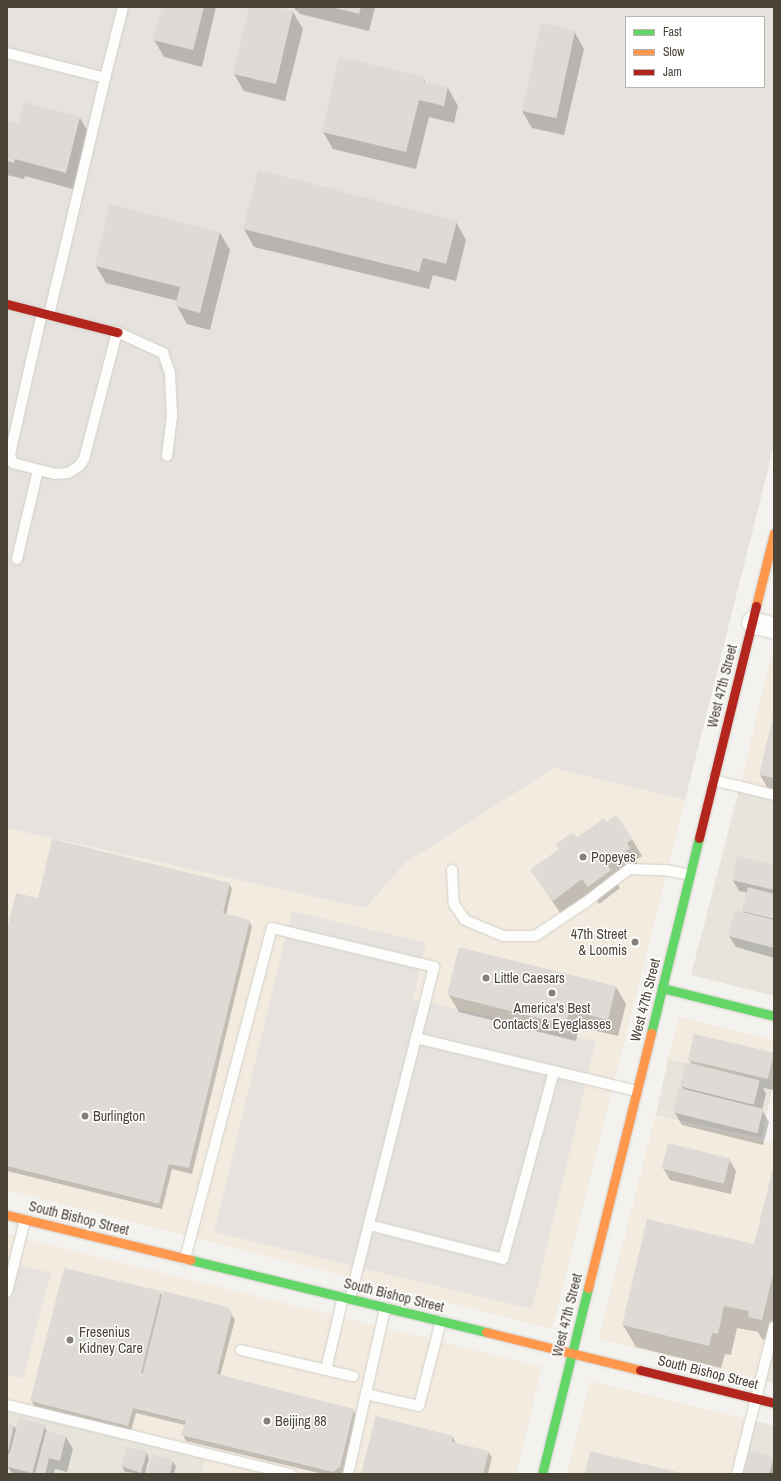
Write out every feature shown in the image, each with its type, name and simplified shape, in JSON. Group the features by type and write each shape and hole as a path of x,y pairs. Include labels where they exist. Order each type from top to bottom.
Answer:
{"street":[{"path":"7,304 116,332"},
{"name":"West 47th Street","path":"542,1474 774,533"},
{"path":"752,622 774,628"},
{"path":"662,988 774,1016"},
{"name":"South Bishop Street","path":"7,1215 774,1403"}],"lane":[{"path":"123,7 10,454 13,463 38,470 68,473 79,466 84,459 116,332 163,353 170,373 171,387 172,416 167,456"},
{"path":"7,53 105,78"},
{"path":"16,560 38,470"},
{"path":"714,780 774,795"},
{"path":"452,870 454,904 465,920 502,936 535,936 586,902 629,869 665,870 690,875"},
{"path":"186,1259 272,928 434,967 368,1225 326,1370"},
{"path":"416,1038 636,1091"},
{"path":"368,1225 503,1259 554,1071"},
{"path":"7,1292 25,1220"},
{"path":"348,1474 385,1308"},
{"path":"366,1394 420,1406 441,1321"},
{"path":"737,1474 774,1327"},
{"path":"241,1350 353,1376"},
{"path":"7,1405 291,1474"}],"shaded area":[{"path":"7,7 774,7 774,445 685,800 554,768 405,863 365,908 7,828"},
{"path":"772,653 774,654 774,795 740,786"},
{"path":"554,768 685,800 552,1329 7,1190 7,828 364,908 405,863"},
{"path":"740,786 774,795 774,996 691,975"},
{"path":"292,911 426,943 413,999 596,1041 532,1309 214,1232"},
{"path":"679,1017 774,1040 774,1082 668,1059"},
{"path":"668,1059 774,1081 762,1138 656,1116"},
{"path":"655,1116 774,1143 774,1328 761,1380 599,1339"},
{"path":"7,1234 542,1367 516,1474 202,1474 207,1454 7,1405"},
{"path":"7,1262 51,1273 23,1378 7,1375"},
{"path":"774,1328 774,1383 761,1380"},
{"path":"590,1381 751,1420 738,1474 567,1474"},
{"path":"7,1405 207,1454 202,1474 7,1474"},
{"path":"751,1420 774,1426 774,1474 738,1474"}],"building":[{"path":"162,7 204,7 193,50 153,40"},
{"path":"249,7 277,7 293,11 276,84 233,74"},
{"path":"331,7 361,7 359,14"},
{"path":"541,23 575,30 557,118 522,111"},
{"path":"339,57 424,77 424,82 448,87 444,106 419,100 406,152 322,132"},
{"path":"24,102 80,117 66,173 15,159 14,163 7,161 7,120 19,123"},
{"path":"258,170 457,221 446,264 423,258 419,272 243,229"},
{"path":"110,204 220,232 200,313 175,306 180,287 95,266"},
{"path":"774,716 774,778 759,775"},
{"name":"Popeyes","path":"616,815 633,839 627,843 630,848 607,865 611,870 588,887 582,879 553,901 530,870 559,849 555,845 571,833 578,837 604,818 607,822"},
{"path":"52,839 230,883 223,913 250,920 189,1168 169,1164 159,1204 7,1166 7,930 16,893 38,898"},
{"path":"737,856 774,865 774,890 732,880"},
{"path":"748,887 774,894 774,919 742,911"},
{"path":"735,910 774,920 774,948 728,936"},
{"path":"459,947 616,986 608,1020 569,1010 566,1025 447,995"},
{"path":"694,1034 774,1052 768,1079 688,1060"},
{"path":"686,1062 760,1080 754,1105 680,1086"},
{"path":"679,1088 763,1109 757,1133 673,1112"},
{"path":"668,1143 730,1158 724,1184 662,1168"},
{"path":"774,1164 774,1270 762,1320 748,1317 749,1311 724,1306 718,1334 712,1333 709,1346 622,1325 647,1219 754,1244"},
{"path":"64,1268 161,1291 141,1373 143,1373 163,1291 228,1307 232,1313 217,1374 354,1409 340,1467 333,1472 181,1435 186,1421 133,1408 128,1426 30,1401"},
{"path":"376,1416 453,1436 452,1442 489,1451 483,1474 361,1474"},
{"path":"19,1418 45,1425 32,1473 7,1467"},
{"path":"7,1423 14,1425 8,1452 7,1452"},
{"path":"46,1431 66,1436 60,1461 49,1458 45,1474 35,1474"},
{"path":"126,1447 147,1451 141,1473 121,1466"},
{"path":"750,1450 774,1457 769,1474 743,1474"},
{"path":"590,1451 681,1473 681,1474 585,1474"},
{"path":"152,1455 173,1460 170,1474 147,1474"}],"traffic: fast":[{"path":"651,1033 699,838"},
{"path":"662,988 774,1016"},
{"path":"191,1260 486,1332"},
{"path":"542,1474 588,1288"}],"traffic: slow":[{"path":"756,606 774,533"},
{"path":"588,1288 651,1033"},
{"path":"7,1215 191,1260"},
{"path":"486,1332 640,1370"}],"traffic: jam":[{"path":"7,304 117,332"},
{"path":"699,838 756,606"},
{"path":"640,1370 774,1403"}],"place":[{"name":"Popeyes","path":"583,857"},
{"name":"47th Street & Loomis","path":"635,942"},
{"name":"Little Caesars","path":"486,978"},
{"name":"America's Best Contacts & Eyeglasses","path":"552,993"},
{"name":"Burlington","path":"85,1116"},
{"name":"Fresenius Kidney Care","path":"70,1340"},
{"name":"Beijing 88","path":"267,1421"}]}
